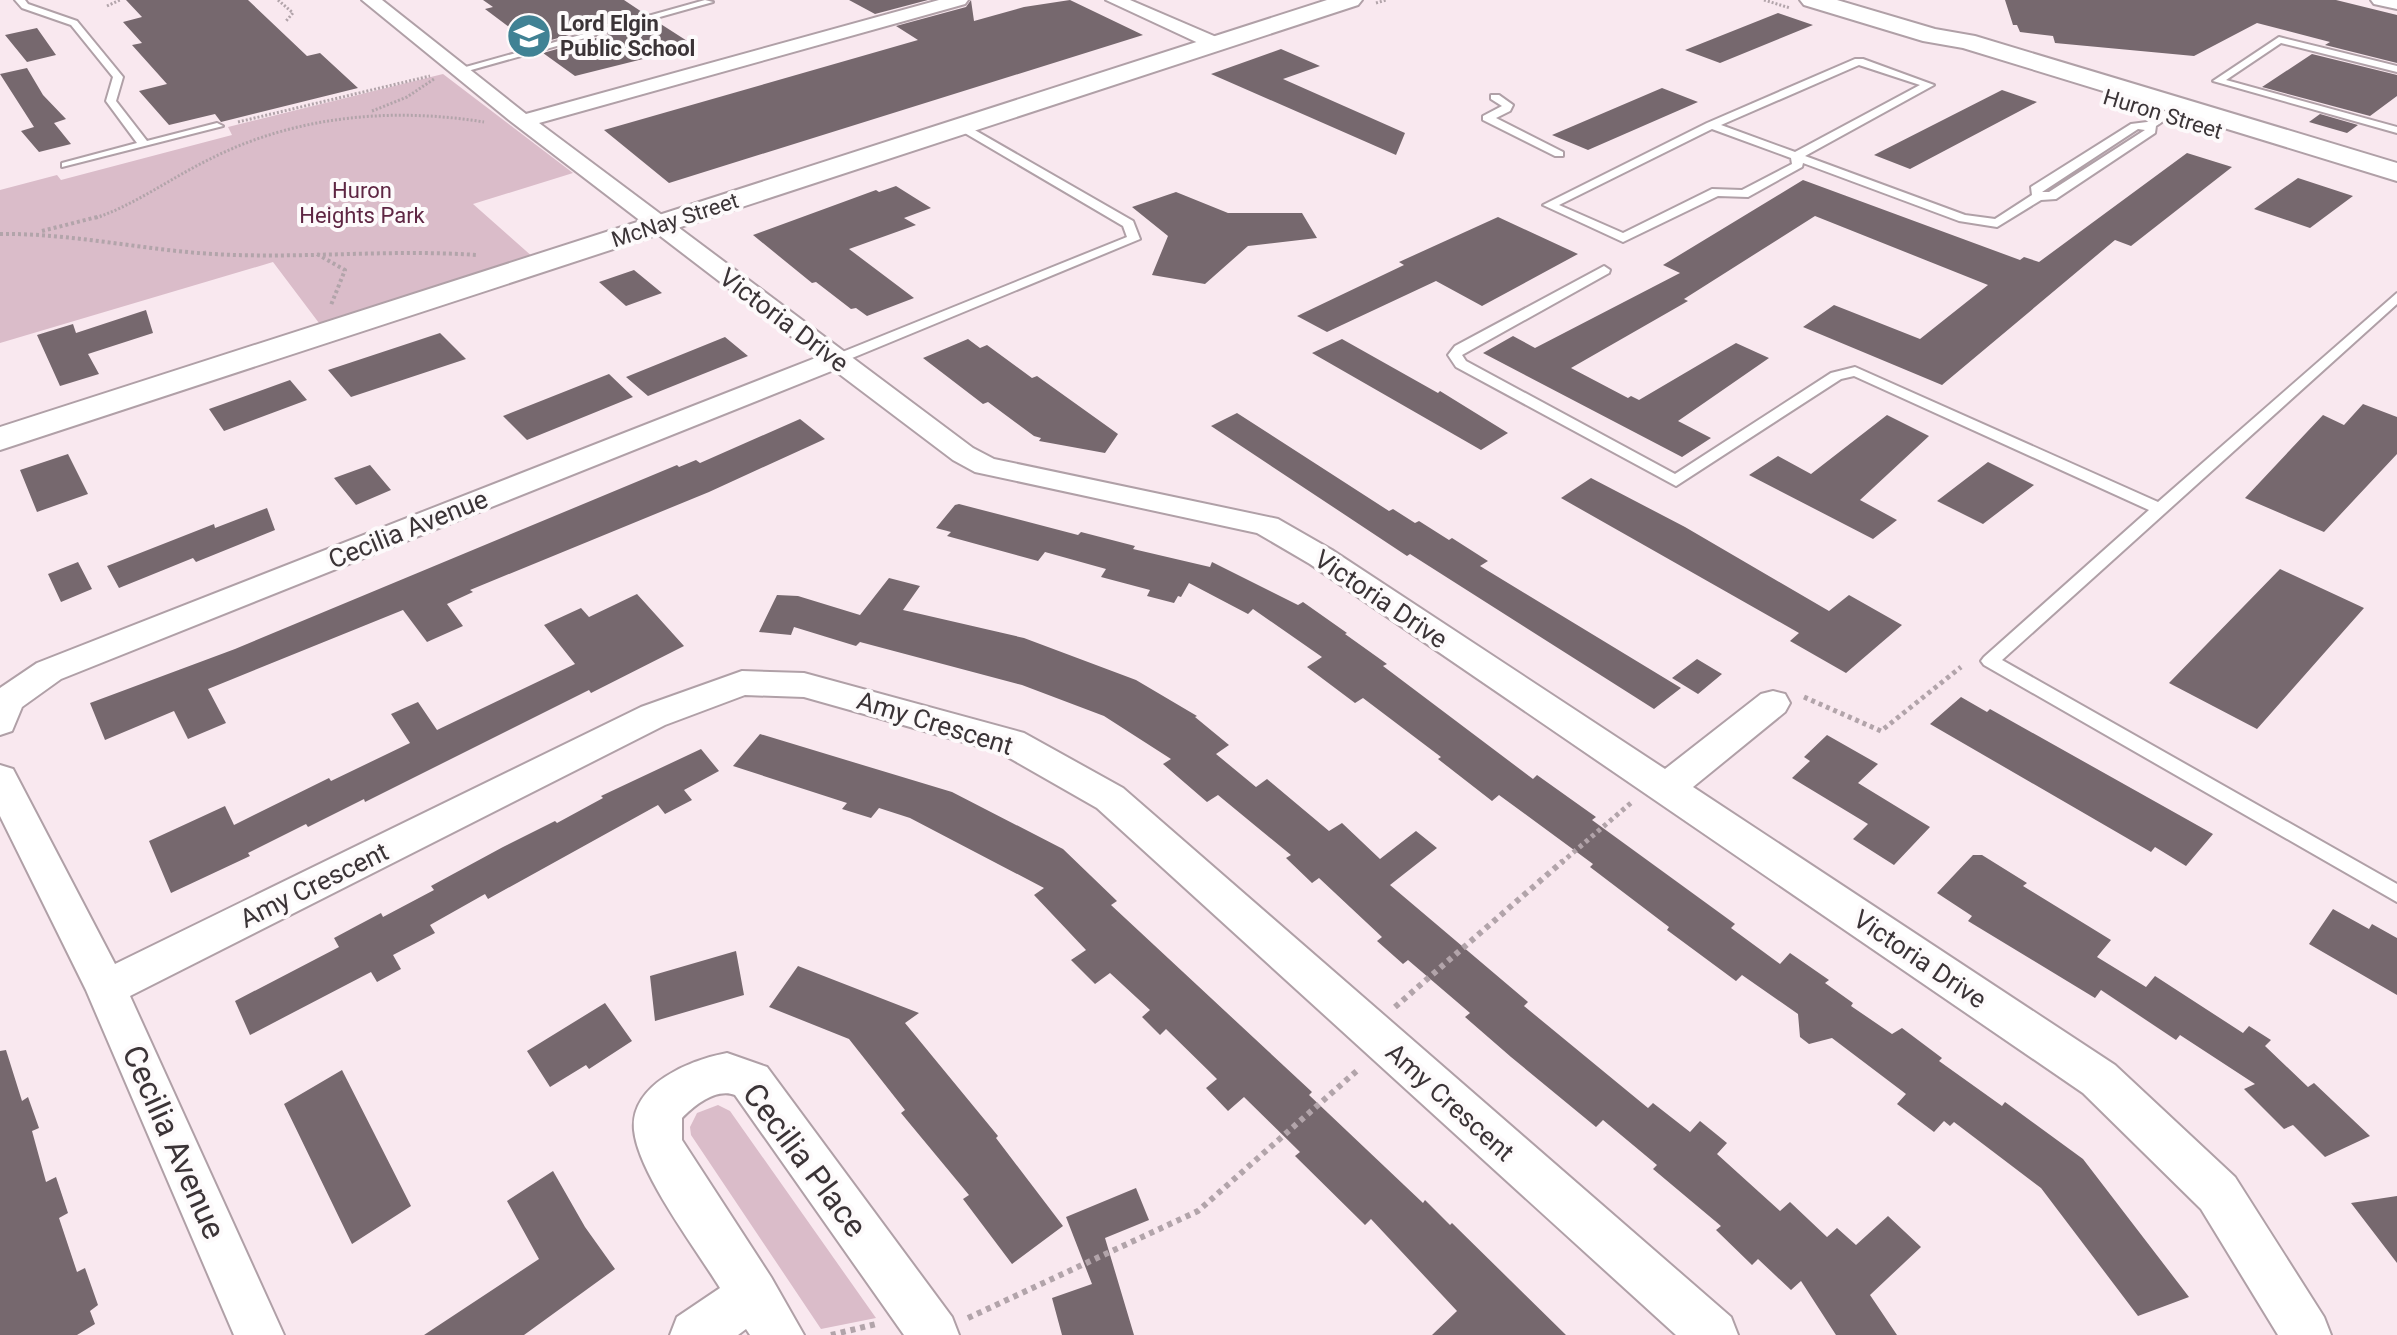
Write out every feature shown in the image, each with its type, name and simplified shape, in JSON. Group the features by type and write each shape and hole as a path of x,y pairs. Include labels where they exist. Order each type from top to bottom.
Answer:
{"street":[{"name":"Victoria Drive","path":"371,0 519,119 963,454 985,466 1267,526 1321,557 1654,791 2099,1079 2218,1193 2306,1335"},
{"path":"519,119 959,0"},
{"path":"1115,0 1214,43"},
{"name":"McNay Street","path":"0,439 1350,0"},
{"name":"Huron Street","path":"1812,0 1932,36 1966,41 2165,116 2397,187"},
{"path":"2380,0 2397,4"},
{"name":"Huron Street","path":"2165,116 2397,172"},
{"name":"Cecilia Avenue","path":"0,722 7,700 49,671 835,360"},
{"name":"Amy Crescent","path":"106,988 653,716 742,683 804,685 1011,742 1110,798 1713,1335"},
{"path":"1654,791 1789,700"},
{"name":"Cecilia Avenue","path":"0,779 106,988 259,1335"},
{"name":"Cecilia Place","path":"779,1335 672,1169 661,1146 656,1120 664,1106 703,1079 725,1073 738,1074 751,1081 949,1328"},
{"path":"695,1335 754,1294"}],"lane":[{"path":"20,0 25,6 74,23 118,77 111,101 144,145"},
{"path":"460,70 708,2"},
{"path":"2397,69 2279,40 2218,81 2397,130"},
{"path":"1859,61 1929,85 1796,156 1798,165 1744,194 1716,192 1623,238 1549,205 1711,125 1859,61"},
{"path":"1495,97 1508,105 1487,118 1559,154"},
{"path":"1711,125 1963,218 1997,223 2038,196 2052,196 2151,131 2165,116"},
{"path":"66,165 217,126"},
{"path":"835,360 1134,239 1129,224 962,127"},
{"path":"1604,270 1460,349 1455,355 1461,364 1676,481 1836,376 1855,371 2160,509"},
{"path":"2397,297 1990,661 2397,894"}],"path":[{"path":"107,6 120,0"},
{"path":"278,0 293,13 286,21"},
{"path":"0,234 37,232 100,216 228,150 274,135 386,108 443,74 393,83 239,122"},
{"path":"364,114 450,115 487,122 519,119"},
{"path":"37,232 164,251 217,254 429,250 488,256"},
{"path":"316,253 345,270 330,308"},
{"path":"1789,700 1881,731 1961,667"},
{"path":"1385,1016 1654,791"},
{"path":"949,1328 1198,1211 1363,1065"},
{"path":"831,1335 882,1323"}],"green space":[{"name":"Huron Heights Park","path":"443,74 573,173 473,204 534,258 322,327 273,262 0,343 0,190 57,175 61,180 232,135 228,127"},
{"path":"718,1105 730,1111 876,1318 821,1329 691,1135 690,1127 697,1113"}],"building":[{"path":"126,0 248,0 307,56 320,53 358,88 221,122 215,114 169,125 139,91 167,84 132,45 142,43 123,22 142,17"},
{"path":"483,0 624,0 645,14 533,45 485,9 493,7"},
{"path":"849,0 928,0 875,14"},
{"path":"971,0 974,21 1024,7 1070,0 1143,35 669,183 604,130 918,40 896,26 966,7"},
{"path":"2005,0 2336,0 2397,15 2397,63 2325,45 2330,42 2257,23 2194,56 2055,43 2053,36 2020,32 2017,25 2013,25"},
{"path":"1778,13 1813,25 1720,63 1685,50"},
{"path":"656,21 695,46 575,76 543,53"},
{"path":"37,28 56,55 27,62 5,35"},
{"path":"1281,49 1320,66 1283,79 1405,133 1396,155 1211,74"},
{"path":"2312,54 2397,75 2397,96 2370,116 2262,87"},
{"path":"27,68 43,95 66,119 54,123 71,144 39,152 21,131 34,127 0,74"},
{"path":"1662,88 1698,102 1588,150 1552,135"},
{"path":"2002,90 2037,102 1910,169 1874,155"},
{"path":"2320,114 2358,125 2347,133 2309,122"},
{"path":"2187,153 2232,167 2131,246 2115,240 1942,385 1803,327 1834,305 1920,339 1988,285 1815,216 1684,299 1688,301 1571,368 1628,398 1631,396 1639,400 1736,343 1769,358 1678,421 1711,438 1682,457 1483,353 1513,336 1535,348 1680,273 1663,265 1803,180 2020,260 2024,257 2039,262"},
{"path":"2298,178 2353,196 2310,228 2254,209"},
{"path":"896,186 931,208 904,218 916,225 849,249 914,298 867,316 856,308 851,309 816,282 812,283 753,235 876,190 879,192"},
{"path":"1176,192 1228,213 1302,213 1317,238 1248,246 1205,284 1152,275 1168,236 1132,207"},
{"path":"1498,217 1578,254 1482,306 1436,281 1327,332 1297,316 1404,265 1399,262"},
{"path":"634,270 662,293 626,306 599,282"},
{"path":"146,310 153,333 88,354 99,374 60,386 37,335 73,324 76,333"},
{"path":"440,333 466,359 351,397 328,370"},
{"path":"725,337 748,356 648,396 626,377"},
{"path":"968,339 980,348 987,345 1032,378 1037,376 1118,434 1105,453 1039,441 1041,438 988,402 983,404 923,358"},
{"path":"1342,339 1438,393 1440,391 1508,433 1481,450 1312,353"},
{"path":"609,374 633,397 527,440 503,416"},
{"path":"290,380 307,400 224,431 209,409"},
{"path":"2363,404 2397,417 2397,454 2324,532 2245,498 2323,415 2344,425"},
{"path":"1237,413 1389,511 1393,509 1449,540 1452,538 1488,561 1480,566 1681,688 1654,709 1410,554 1407,556 1211,426"},
{"path":"1887,415 1929,436 1860,500 1897,520 1873,539 1749,475 1778,456 1811,474"},
{"path":"800,419 825,439 709,492 470,590 473,592 447,604 463,626 427,642 403,610 208,689 226,723 188,739 174,711 105,740 90,703 235,649 677,465 679,467 696,460 700,463"},
{"path":"68,454 88,494 37,512 20,470"},
{"path":"1988,462 2034,485 1983,524 1937,501"},
{"path":"370,465 391,490 356,505 334,478"},
{"path":"1591,478 1685,527 1829,611 1849,595 1902,625 1846,673 1790,641 1799,633 1561,498"},
{"path":"959,504 1078,535 1081,532 1135,546 1133,549 1210,567 1212,562 1298,605 1303,602 1533,779 1537,775 1596,817 1592,820 1735,924 1731,928 1780,964 1790,953 1829,980 1825,983 1853,1003 1851,1006 1892,1034 1902,1028 1942,1058 1939,1061 2002,1106 2005,1102 2083,1159 2189,1297 2138,1316 2041,1188 1954,1122 1950,1126 1944,1121 1934,1132 1897,1104 1906,1094 1832,1038 1809,1044 1800,1037 1798,1014 1742,975 1736,981 1590,867 1593,864 1499,795 1492,801 1438,759 1441,757 1363,698 1355,703 1307,667 1322,657 1253,609 1248,614 1189,583 1174,603 1147,596 1150,590 1101,577 1106,569 1045,552 1038,561 947,536 951,532 936,528"},
{"path":"267,508 275,530 196,562 193,558 119,588 107,566 214,524 215,528"},
{"path":"78,562 92,589 61,602 48,574"},
{"path":"2280,569 2364,608 2257,729 2169,683"},
{"path":"889,578 920,586 903,610 1024,638 1136,680 1197,716 1229,745 1216,754 1256,787 1267,779 1329,831 1342,823 1380,859 1416,831 1437,848 1390,885 1528,1002 1524,1006 1648,1108 1653,1103 1690,1132 1700,1121 1727,1143 1717,1154 1780,1211 1790,1202 1827,1237 1837,1228 1856,1245 1888,1216 1921,1247 1870,1295 1897,1335 1836,1335 1801,1281 1791,1290 1758,1259 1752,1265 1716,1230 1721,1226 1653,1169 1657,1165 1603,1120 1596,1127 1511,1057 1465,1017 1470,1013 1408,960 1403,964 1377,941 1382,937 1319,878 1312,883 1286,858 1291,855 1218,795 1207,802 1163,764 1171,759 1104,716 1022,685 860,642 856,646 794,627 791,635 759,632 777,595 798,596 860,615"},
{"path":"637,594 684,646 365,802 364,799 308,827 306,824 248,853 250,856 171,893 149,841 225,806 234,825 329,778 331,781 410,743 391,714 418,702 437,730 575,664 544,625 581,608 589,617"},
{"path":"1697,659 1722,674 1698,694 1672,678"},
{"path":"1961,697 1987,712 1990,709 2213,834 2186,866 2155,847 2151,852 1930,724"},
{"path":"760,734 952,792 1063,849 1117,901 1111,905 1312,1092 1309,1095 1423,1203 1425,1200 1450,1225 1452,1223 1566,1335 1432,1335 1457,1311 1371,1219 1365,1225 1295,1156 1300,1152 1244,1097 1228,1111 1206,1088 1217,1079 1166,1029 1160,1035 1142,1017 1150,1010 1110,973 1095,984 1071,960 1086,950 1034,895 1044,888 910,818 879,808 871,818 842,809 847,803 733,766"},
{"path":"1827,735 1878,764 1858,783 1930,827 1894,865 1853,839 1868,824 1792,778 1810,761 1804,757"},
{"path":"701,749 719,771 684,790 692,800 665,814 658,805 488,899 485,894 430,925 435,933 393,955 401,969 377,982 371,972 250,1035 235,1001 339,947 334,938 434,890 431,886 555,821 557,823 603,798 601,796"},
{"path":"1973,855 1982,855 2027,883 2023,886 2111,940 2097,957 2146,987 2155,976 2243,1033 2249,1026 2271,1040 2265,1046 2308,1087 2314,1083 2370,1136 2325,1157 2293,1125 2284,1129 2244,1089 2255,1084 2180,1035 2176,1040 2101,990 2095,998 1968,921 1972,916 1937,893"},
{"path":"2333,909 2369,929 2372,924 2397,938 2397,995 2309,944"},
{"path":"736,951 744,995 655,1021 650,976"},
{"path":"798,966 919,1013 905,1023 998,1136 996,1138 1063,1226 1012,1264 963,1199 969,1195 901,1113 905,1110 849,1039 769,1007"},
{"path":"605,1003 632,1041 589,1069 586,1065 550,1087 527,1051"},
{"path":"6,1050 22,1101 28,1097 39,1128 32,1131 46,1182 56,1177 68,1213 59,1218 77,1272 85,1268 98,1305 90,1311 95,1324 77,1335 0,1335 0,1051"},
{"path":"342,1070 411,1206 352,1244 284,1104"},
{"path":"553,1171 585,1227 615,1269 524,1335 424,1335 539,1259 507,1201"},
{"path":"1136,1188 1149,1220 1105,1238 1134,1335 1062,1335 1052,1298 1092,1284 1066,1217"},
{"path":"2397,1196 2397,1263 2351,1203"}],"place":[{"name":"Lord Elgin Public School","path":"529,36"}]}
